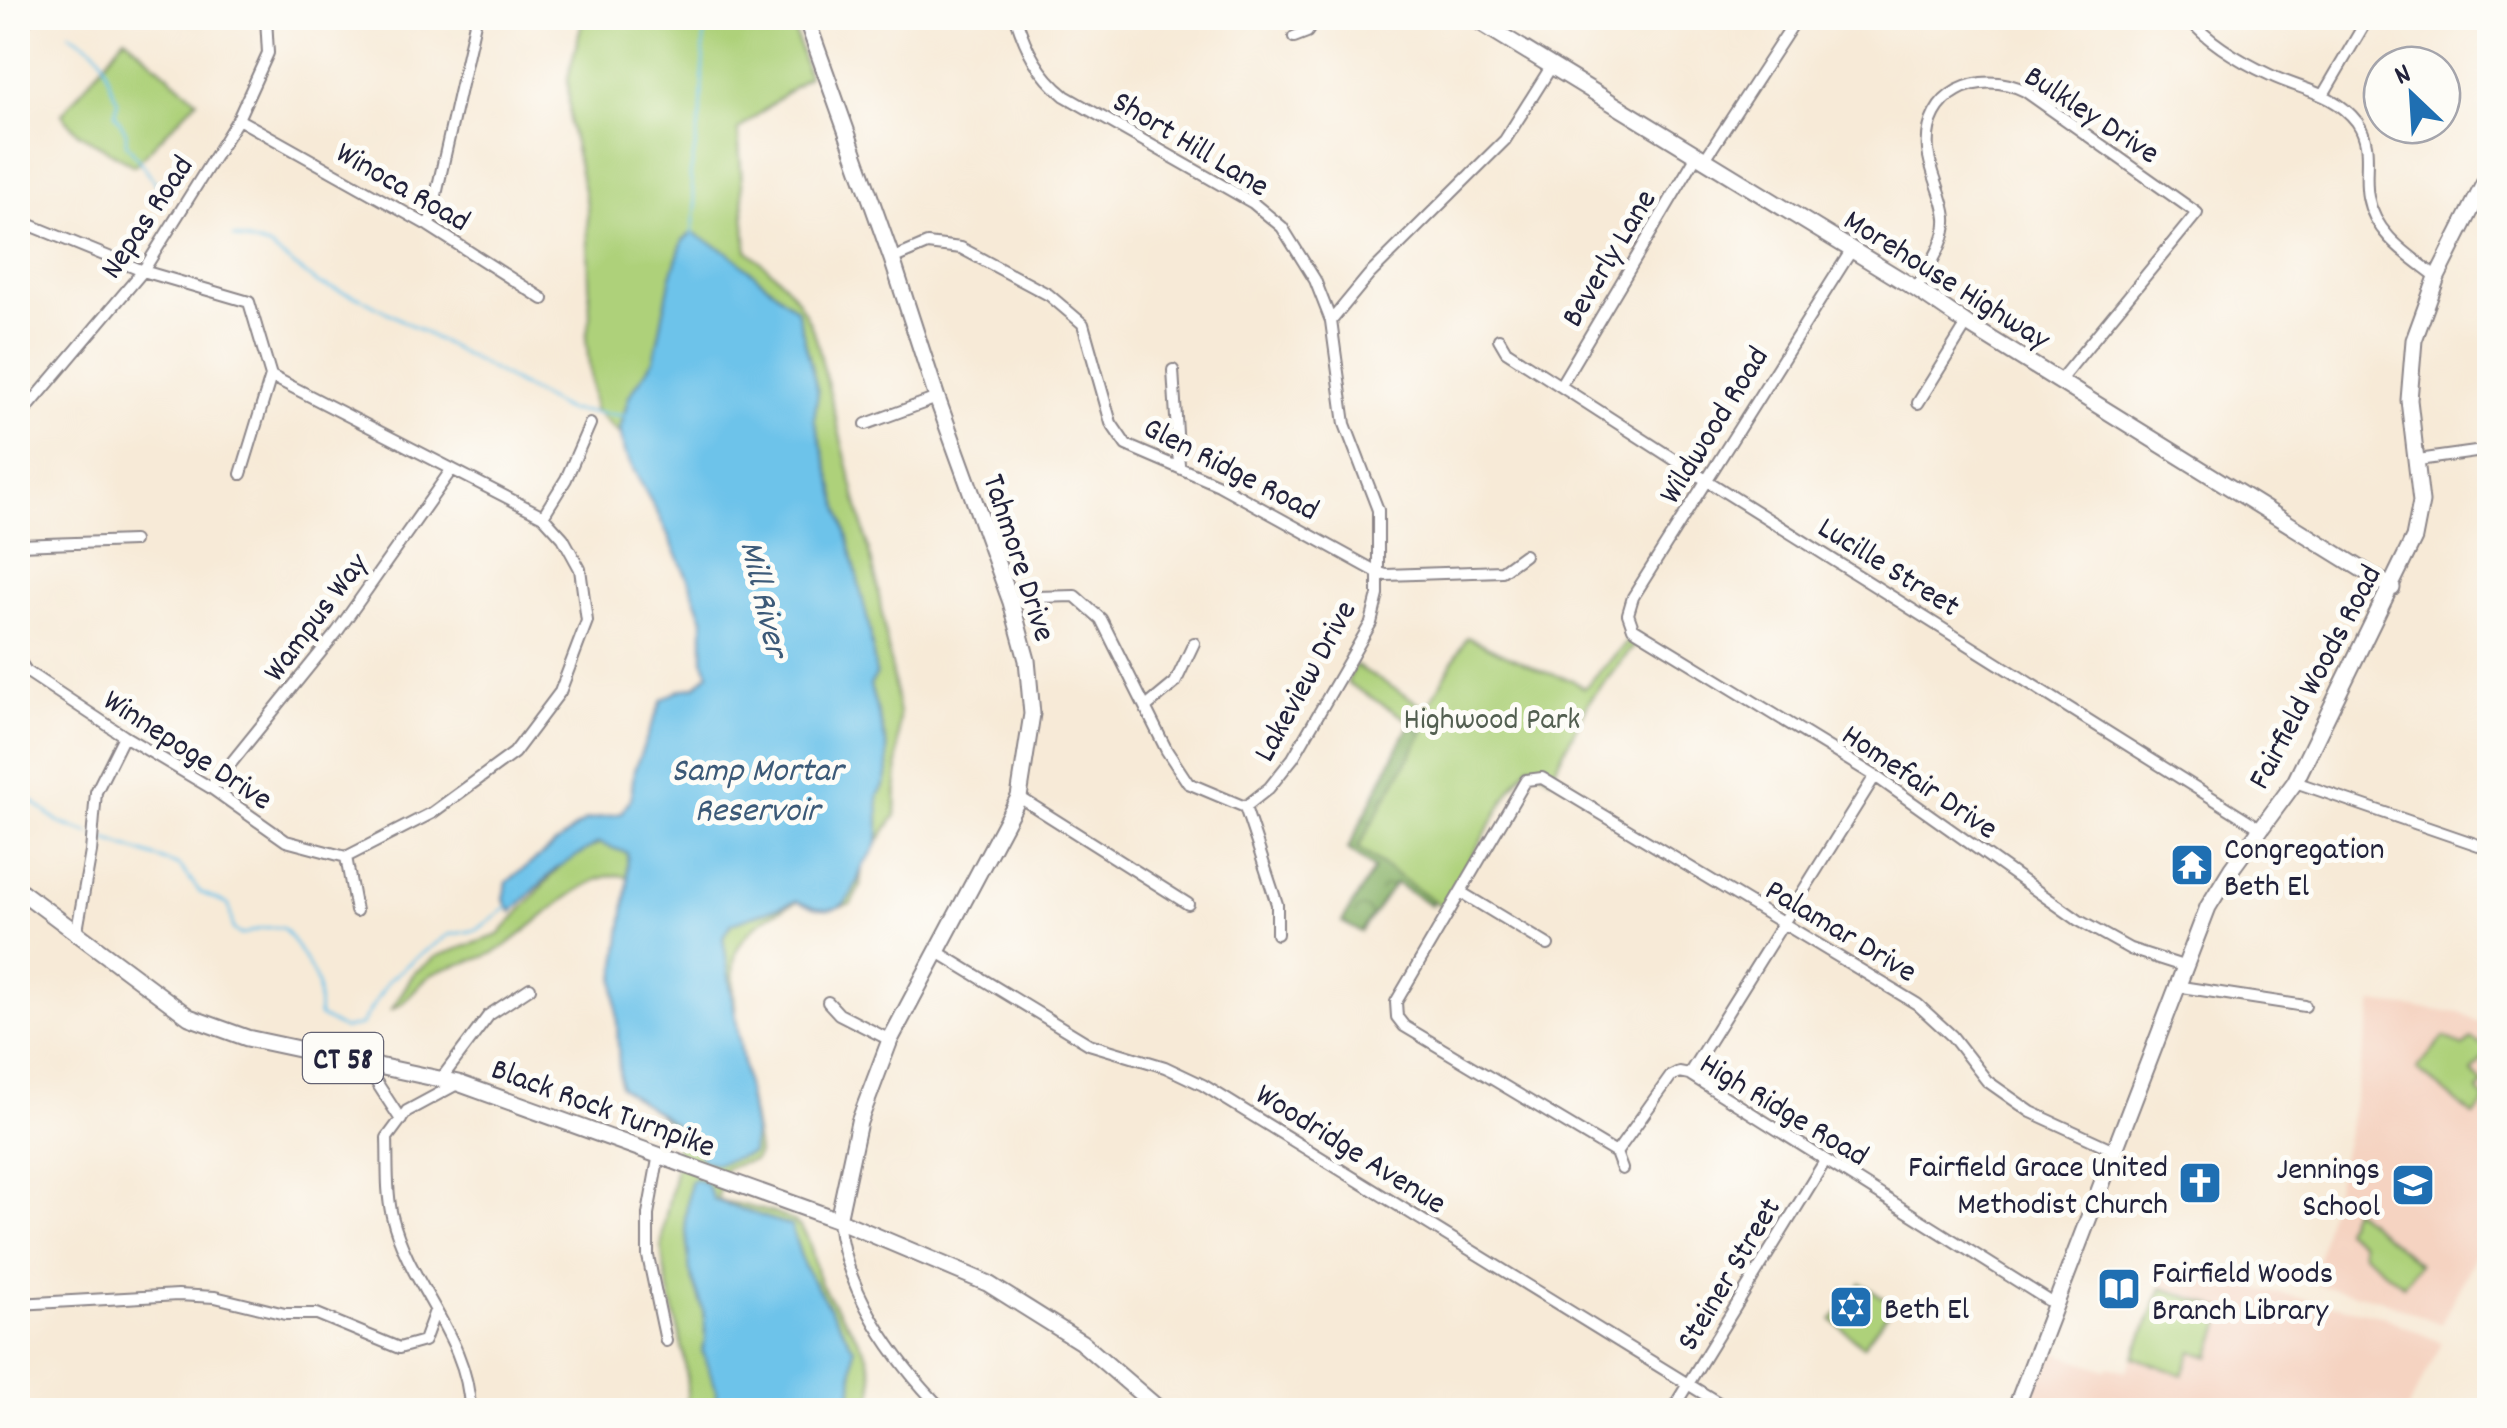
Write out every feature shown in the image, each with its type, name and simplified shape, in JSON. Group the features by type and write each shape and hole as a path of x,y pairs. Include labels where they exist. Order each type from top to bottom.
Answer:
{"main road":[{"name":"Tahmore Drive","path":"806,18 1011,602 1028,660 1032,714 1019,797 890,1040 859,1122 838,1220"},
{"name":"Morehouse Highway","path":"1473,18 1916,289 2392,588"},
{"name":"Fairfield Woods Road","path":"2015,1410 2208,907 2295,782 2414,538 2421,502 2409,400 2414,340 2437,277 2490,172"},
{"name":"Black Rock Turnpike","path":"18,889 189,1017 246,1038 458,1083 838,1220 987,1282 1081,1342 1160,1410"}],"street":[{"path":"18,33 28,18"},
{"name":"Nepas Road","path":"18,419 143,271 238,119 268,52 266,18"},
{"path":"429,226 476,18"},
{"name":"Short Hill Lane","path":"1016,18 1030,56 1046,80 1066,96 1254,203 1282,227 1315,280 1332,322"},
{"path":"1294,37 1307,32 1316,18"},
{"name":"Beverly Lane","path":"1560,386 1701,157 1798,18"},
{"path":"2188,18 2214,44 2271,76 2324,93 2356,122 2368,144 2368,197 2379,227 2437,277"},
{"path":"2324,93 2368,18"},
{"path":"1332,322 1369,275 1505,140 1551,66"},
{"name":"Bulkley Drive","path":"1916,289 1940,244 1946,220 1927,147 1938,111 1951,96 1975,82 2011,84 2025,91 2197,213 2060,380"},
{"name":"Winoca Road","path":"238,119 429,226 543,299"},
{"path":"18,220 143,271 249,302 271,376 241,474"},
{"name":"Glen Ridge Road","path":"892,259 927,244 961,248 1049,296 1083,324 1111,423 1126,445 1179,465 1378,572 1386,575 1502,571 1524,556"},
{"name":"Wildwood Road","path":"1633,628 1628,614 1633,597 1852,251"},
{"name":"Lakeview Drive","path":"1245,808 1269,788 1292,758 1371,623 1378,595 1378,510 1345,424 1332,322"},
{"path":"1918,402 1967,324"},
{"name":"Lucille Street","path":"1499,340 1506,350 1706,480 2260,828"},
{"path":"1172,370 1179,465"},
{"path":"271,376 543,516 563,538 580,569 587,622 560,692 514,754 432,814 346,857 356,911"},
{"path":"866,424 937,398"},
{"path":"543,516 566,479 590,424"},
{"path":"2418,460 2490,450"},
{"name":"Wampus Way","path":"211,788 337,632 452,469"},
{"path":"18,545 133,541"},
{"path":"1011,602 1075,596 1102,619 1167,751 1188,783 1245,808 1278,904 1277,934"},
{"name":"Homefair Drive","path":"1633,628 1875,776 2078,920 2130,949 2183,966"},
{"path":"1146,707 1175,683 1194,643"},
{"name":"Winnepoge Drive","path":"18,659 26,671 211,788 286,841 346,857"},
{"path":"76,936 91,852 96,792 124,736"},
{"path":"1690,1074 1875,776"},
{"name":"Palamar Drive","path":"1462,893 1526,780 1542,778 1917,1004 1952,1036 1987,1081 2031,1112 2114,1150"},
{"path":"2295,782 2490,849"},
{"path":"1019,797 1188,904"},
{"path":"1548,945 1462,893 1396,1002 1397,1017 1404,1026 1616,1153 1622,1169"},
{"name":"Woodridge Avenue","path":"936,951 1089,1044 1165,1066 1203,1085 1730,1410"},
{"path":"2175,986 2305,1006"},
{"path":"441,1079 488,1015 530,988"},
{"path":"828,1002 839,1014 890,1040"},
{"path":"364,1062 400,1120"},
{"name":"High Ridge Road","path":"1616,1153 1671,1076 1679,1072 1690,1074 2054,1304"},
{"path":"458,1083 408,1111 386,1138 392,1216 408,1258 466,1370 470,1410"},
{"path":"658,1154 648,1214 648,1256 666,1340"},
{"name":"Steiner Street","path":"1672,1410 1825,1160"},
{"path":"838,1220 842,1255 864,1299 912,1379 943,1410"},
{"path":"19,1302 215,1297 285,1314 317,1314 398,1348 424,1341 435,1311"}],"shaded area":[{"name":"Jennings School","path":"2373,1003 2460,1013 2489,1027 2489,1228 2441,1324 2380,1299 2312,1284 2346,1142"},
{"path":"2170,1264 2222,1281 2380,1315 2442,1343 2407,1410 2026,1410 2048,1350 2106,1370 2109,1366 2127,1371"}],"green space":[{"path":"583,18 791,18 808,76 738,130 747,250 789,288 816,338 876,579 899,714 896,815 862,866 860,887 851,904 831,909 808,897 761,922 739,946 733,985 758,1154 754,1160 725,1168 717,1200 783,1217 804,1232 821,1284 868,1357 873,1391 868,1410 686,1410 683,1350 662,1251 676,1162 675,1137 659,1114 620,1085 620,1055 631,1025 639,881 617,875 587,885 499,950 433,974 392,1009 414,973 437,956 499,935 566,860 637,824 736,673 632,446 594,410 586,338 590,317 587,205 570,125 568,78"},
{"path":"125,37 197,100 134,166 77,132 62,114"},
{"name":"Highwood Park","path":"1635,634 1640,639 1590,700 1550,778 1530,764 1511,789 1443,907 1358,848 1425,730 1347,683 1355,665 1427,708 1467,637 1584,688"},
{"path":"1410,723 1443,737 1436,892 1431,905 1395,883 1361,932 1342,922 1374,869 1348,849"},
{"path":"2444,1037 2463,1047 2472,1039 2489,1050 2472,1073 2484,1083 2478,1091 2486,1101 2474,1116 2417,1069"},
{"path":"2352,1208 2419,1264 2403,1285 2362,1253 2360,1242 2344,1230"},
{"path":"1861,1283 1894,1305 1863,1346 1832,1320"},
{"path":"2162,1288 2226,1310 2210,1357 2192,1351 2183,1375 2134,1357"}],"water":[{"name":"Samp Mortar Reservoir","path":"692,233 728,252 797,310 818,393 814,419 870,630 876,676 870,685 888,757 885,784 878,795 877,843 845,902 839,907 821,909 796,901 732,923 723,938 754,1132 752,1153 715,1164 702,1160 686,1135 620,1086 615,980 628,882 627,853 598,843 557,868 512,912 504,900 507,882 585,821 622,813 631,798 634,770 662,700 696,686 709,673 703,660 703,619 660,518 624,452 620,429 629,396 654,360 671,276 683,240"},
{"path":"695,1179 706,1183 714,1200 791,1226 804,1266 854,1348 851,1410 714,1410 717,1391 702,1351 706,1337 703,1309 690,1272 685,1220 690,1182"}],"waterway":[{"name":"Mill River","path":"692,234 696,207 690,176 701,114 705,18"},
{"path":"69,33 100,56 118,101 115,114 126,132 126,143 167,198"},
{"path":"234,237 269,247 319,284 361,298 566,410 628,416"},
{"path":"18,790 60,823 88,833"},
{"path":"95,836 180,866 200,892 229,905 233,929 241,935 282,928 317,983 319,1016 343,1029 361,1025 388,981 413,960 448,935 477,930 509,906"}],"place":[{"name":"Congregation Beth El","path":"2192,865"},
{"name":"Fairfield Grace United Methodist Church","path":"2200,1183"},
{"name":"Jennings School","path":"2413,1185"},
{"name":"Fairfield Woods Branch Library","path":"2119,1289"},
{"name":"Beth El","path":"1851,1307"}]}
